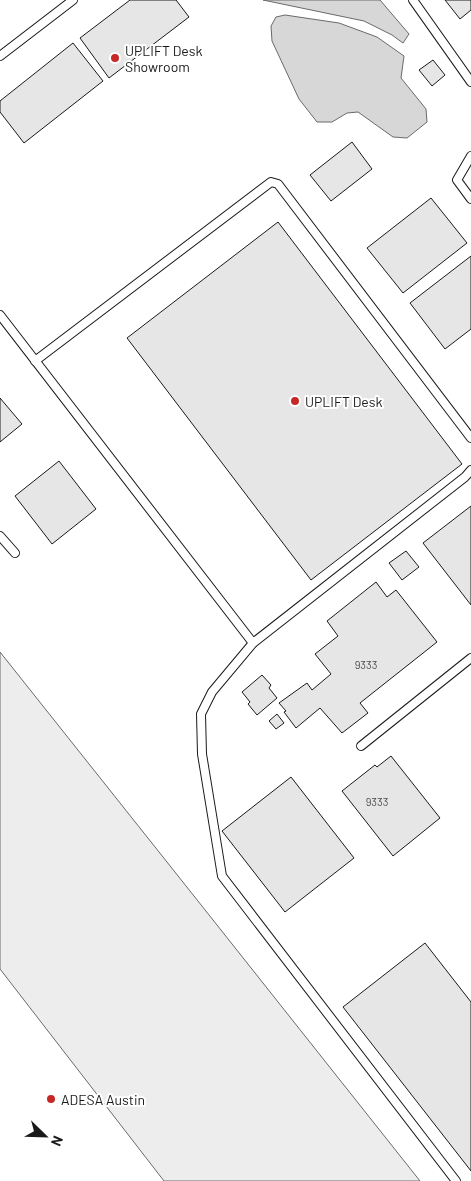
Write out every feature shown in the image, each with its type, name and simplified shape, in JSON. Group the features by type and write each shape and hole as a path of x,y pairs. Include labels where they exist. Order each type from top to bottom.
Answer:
{"lane":[{"path":"0,56 73,0"},
{"path":"413,0 471,82"},
{"path":"471,156 456,180 471,198"},
{"path":"36,361 271,182 278,184 471,438"},
{"path":"0,315 253,643"},
{"path":"456,1181 222,876 202,754 201,714 212,692 253,643 465,477 471,470"},
{"path":"0,536 15,553"},
{"path":"360,746 471,658"}],"shaded area":[{"path":"263,0 380,0 409,34 403,43 392,35 364,21"},
{"path":"285,15 339,23 377,37 404,56 401,78 426,109 427,122 407,138 393,137 358,112 347,113 332,122 317,122 299,99 272,41 271,26 276,17"},
{"path":"0,652 420,1181 164,1181 0,969"}],"building":[{"name":"UPLIFT Desk Showroom","path":"130,0 176,0 189,17 109,78 80,38"},
{"path":"445,0 471,0 471,10 460,19"},
{"path":"73,43 103,81 24,143 0,112 0,101"},
{"path":"433,60 445,75 432,86 419,70"},
{"path":"352,142 372,169 331,201 310,175"},
{"path":"431,198 467,243 403,293 367,248"},
{"name":"UPLIFT Desk","path":"278,222 462,464 311,580 127,338"},
{"path":"471,256 471,329 445,349 410,303"},
{"path":"0,398 22,424 0,442"},
{"path":"59,461 96,509 52,544 15,496"},
{"path":"471,506 471,605 423,543"},
{"path":"406,551 419,567 402,580 389,563"},
{"path":"376,582 387,597 396,590 437,642 360,703 368,713 342,733 320,708 296,728 279,703 307,683 312,690 331,674 315,654 338,636 327,621"},
{"path":"262,675 271,685 269,688 277,698 257,715 248,704 250,702 242,692"},
{"path":"277,714 284,723 276,729 269,721"},
{"path":"391,756 440,818 393,856 342,791 375,765 377,767"},
{"path":"291,777 354,858 285,912 222,831"},
{"path":"425,943 471,1002 471,1171 343,1007"}],"place":[{"name":"UPLIFT Desk Showroom","path":"115,58"},
{"name":"UPLIFT Desk","path":"295,401"},
{"name":"ADESA Austin","path":"51,1099"}]}
